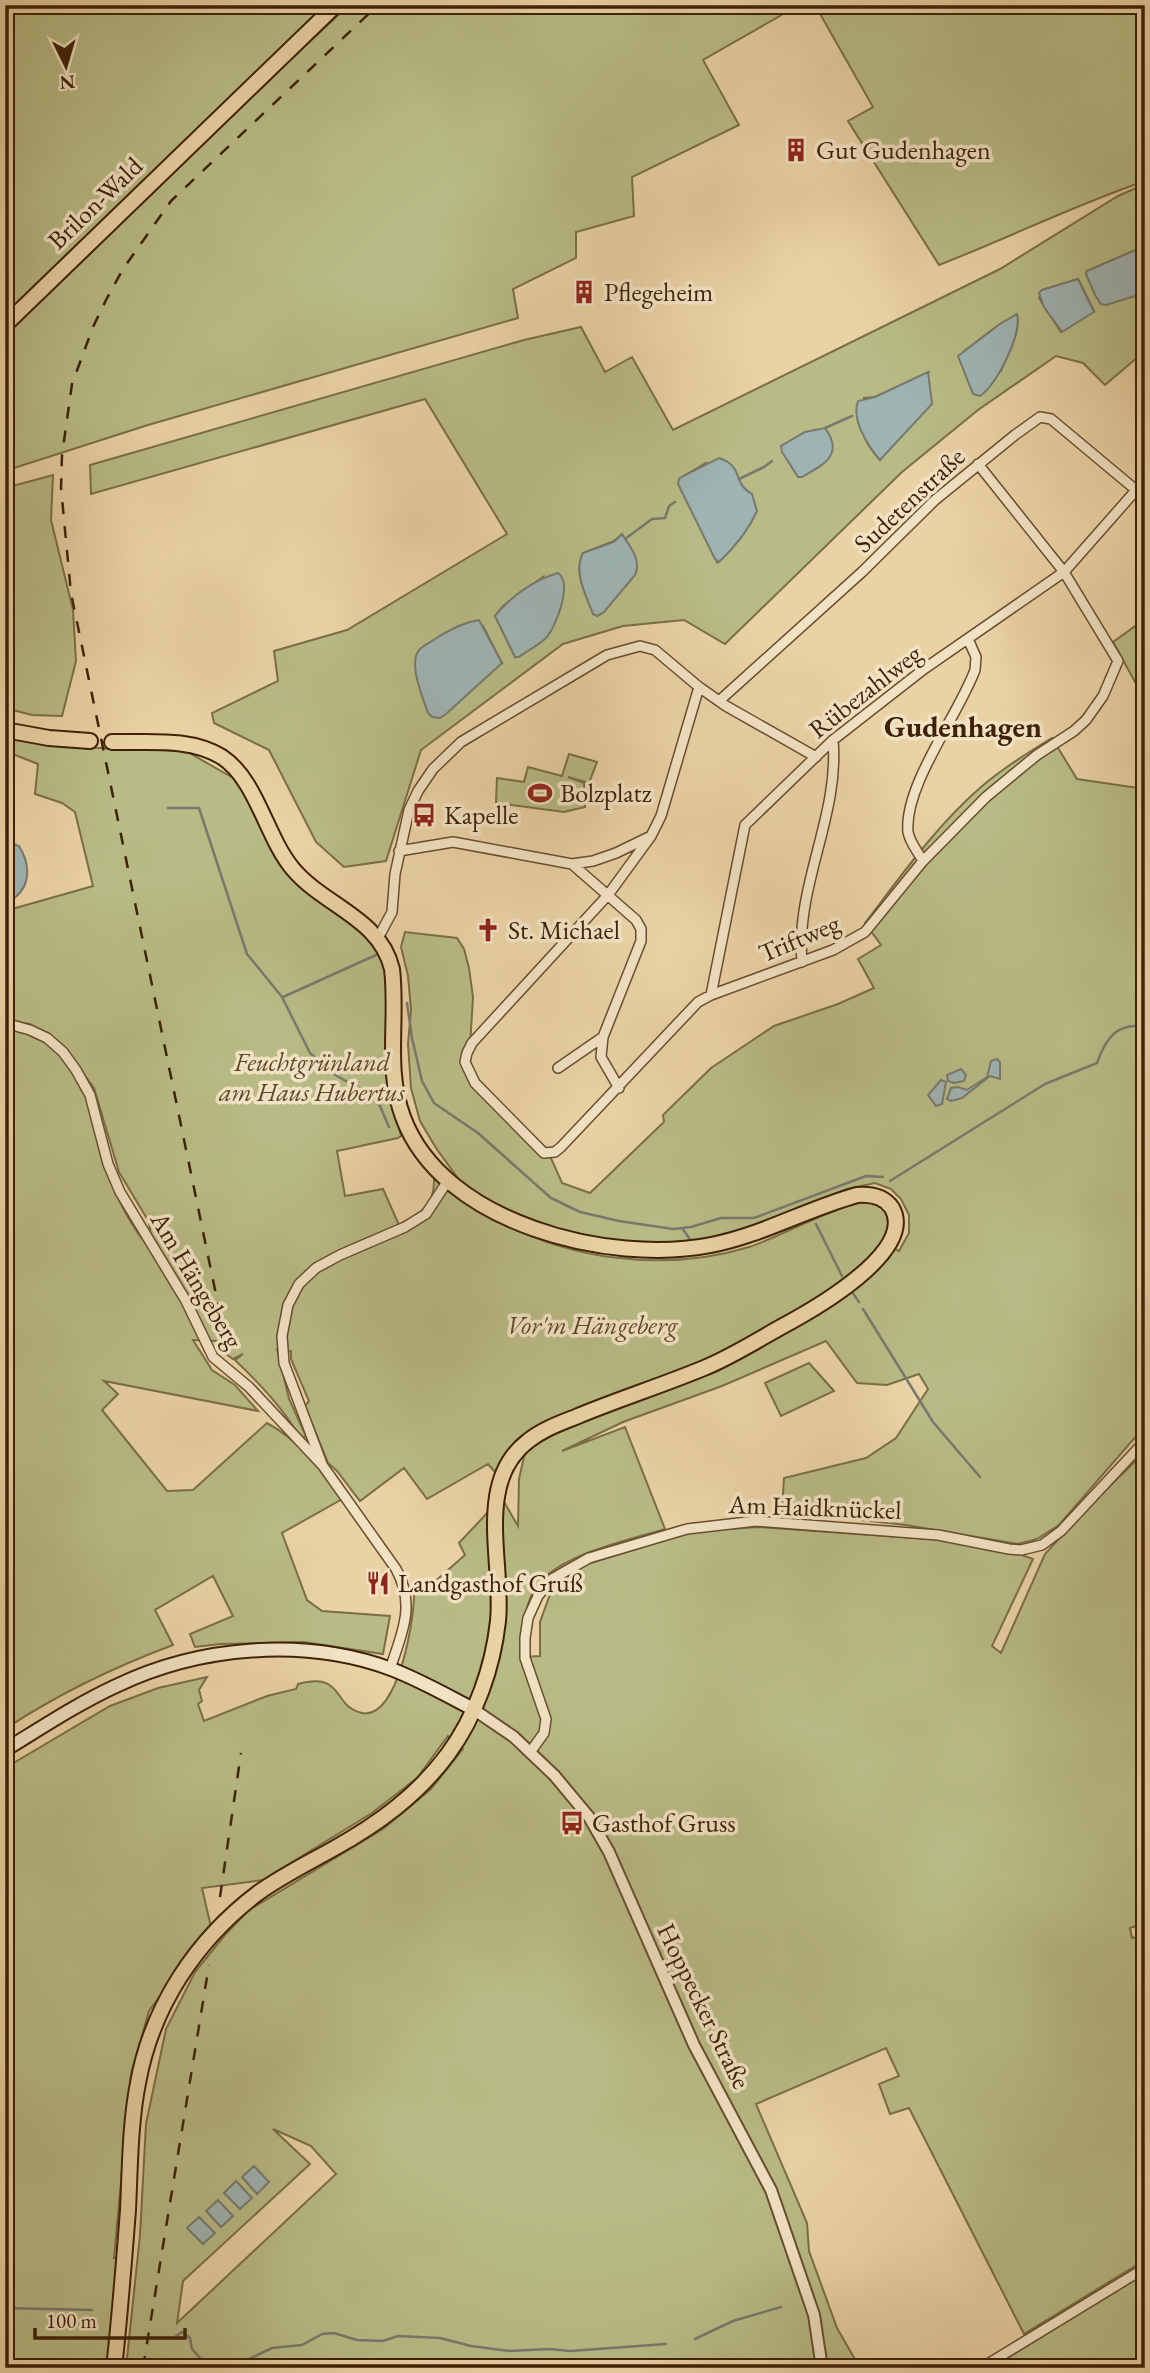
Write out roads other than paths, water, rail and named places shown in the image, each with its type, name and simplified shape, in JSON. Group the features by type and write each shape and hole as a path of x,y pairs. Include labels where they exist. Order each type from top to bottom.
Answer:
{"main road":[{"name":"Brilon-Wald","path":"5,326 336,5"},
{"path":"5,730 49,738 90,741"},
{"path":"112,742 183,744 222,757 241,777 278,849 296,874 321,895 363,923 378,938 392,969 393,1069 403,1117 426,1157 449,1180 489,1208 526,1225 582,1242 618,1247 675,1249 710,1245 762,1231 857,1195 869,1195 883,1200 890,1205 895,1219 889,1244 871,1265 844,1289 796,1319 708,1367 543,1431 513,1454 503,1474 497,1500 499,1601 496,1637 488,1672 452,1749 412,1795 360,1834 290,1873 239,1908 193,1956 174,1985 155,2024 138,2083 132,2126 125,2256 114,2368"},
{"path":"5,1750 116,1686 161,1668 235,1653 289,1651 342,1657 390,1669 429,1685 472,1709"}],"street":[{"name":"Sudetenstraße","path":"719,701 845,588 935,500 1034,420 1046,416 1136,490"},
{"name":"Triftweg","path":"608,895 472,1043 467,1053 466,1062 475,1083 540,1150 548,1154 561,1147 693,1007 711,995 833,950 865,932 923,861 1002,783 1037,754 1074,731 1086,720 1103,696 1118,662 1063,572 978,464"},
{"name":"Rübezahlweg","path":"711,995 745,825 833,740 924,669 1063,572 1145,480"},
{"path":"923,861 909,838 909,818 918,786 975,670 976,657 968,639"},
{"path":"378,938 391,912 399,850 414,799 433,769 461,742 600,658 634,647 650,648 663,655 719,701 816,757"},
{"path":"608,895 651,836 661,816 699,687"},
{"path":"802,962 801,931 833,780 833,740"},
{"path":"399,850 453,842 572,864 616,853 651,836"},
{"path":"572,864 636,920 642,934 603,1037 601,1057 619,1088"},
{"name":"Am Hängeberg","path":"5,1023 47,1038 76,1070 90,1095 108,1164 120,1192 186,1300 213,1357 249,1387 323,1466 396,1569 402,1581 407,1608 390,1669"},
{"path":"558,1068 603,1037"},
{"path":"323,1466 284,1363 282,1328 291,1298 299,1284 316,1268 405,1227 426,1214 449,1180"},
{"name":"Am Haidknückel","path":"531,1751 544,1733 546,1719 527,1665 524,1650 526,1627 533,1605 545,1587 557,1575 577,1563 672,1532 710,1524 755,1521 938,1535 1009,1549 1032,1548 1050,1541 1061,1531 1145,1441"},
{"name":"Hoppecker Straße","path":"472,1709 531,1751 580,1806 604,1841 694,2045 771,2190 814,2315 822,2368"},
{"path":"981,2368 1145,2267"}],"water":[{"path":"1145,246 1145,293 1106,305 1101,304 1087,271"},
{"path":"1078,279 1094,312 1062,332 1044,307 1039,293"},
{"path":"1017,314 1016,334 1007,358 987,390 980,396 973,394 958,356"},
{"path":"928,372 932,404 880,460 859,424 856,408 858,401 875,397"},
{"path":"825,428 833,445 829,458 817,468 798,477 781,446 805,432"},
{"path":"719,458 735,470 742,485 752,494 757,511 741,538 719,562 715,559 678,484 683,476"},
{"path":"622,534 634,554 637,569 604,612 597,616 593,614 582,584 580,560 583,553 614,542"},
{"path":"558,573 564,586 554,625 543,641 515,657 495,616 524,590"},
{"path":"479,620 502,663 446,714 440,718 432,717 428,713 417,680 416,655 422,647 448,631"},
{"path":"5,840 19,846 26,862 27,878 20,892 5,903"},
{"path":"997,1059 1000,1062 1000,1079 990,1076 962,1098 951,1101 947,1099 951,1088 967,1090 987,1077 991,1061"},
{"path":"961,1069 966,1075 964,1081 948,1081 947,1075"},
{"path":"941,1080 946,1082 942,1104 936,1106 928,1095"},
{"path":"254,2166 269,2182 257,2194 242,2177"},
{"path":"236,2181 252,2198 240,2209 224,2193"},
{"path":"218,2200 233,2216 221,2227 206,2211"},
{"path":"199,2217 215,2233 203,2244 187,2228"}],"waterway":[{"path":"825,428 852,416"},
{"path":"739,479 772,461"},
{"path":"625,539 652,519 665,518 669,506 675,502"},
{"path":"168,808 199,808 247,954 282,997 310,1053 337,1076 371,1095 380,1106 389,1127"},
{"path":"283,997 376,955"},
{"path":"407,1003 422,1081 434,1103 478,1133 551,1198 580,1212 673,1229 691,1227 721,1218 754,1218 866,1176 883,1177"},
{"path":"890,1181 1045,1084 1097,1063 1108,1040 1120,1030 1135,1026 1145,1027"},
{"path":"816,1224 842,1276"},
{"path":"682,1228 689,1238"},
{"path":"852,1292 859,1302"},
{"path":"863,1309 933,1422 980,1477"},
{"path":"695,2339 733,2321 781,2307"},
{"path":"5,2308 92,2310"},
{"path":"176,2336 182,2332 190,2338 192,2349 209,2368"},
{"path":"220,2368 272,2348 302,2345 322,2334 334,2333 357,2340 383,2341 398,2336 440,2338 471,2346 509,2351 570,2351 666,2344"}],"railway":[{"path":"225,1338 71,593 61,488 62,455 72,384 93,327 123,269 171,201 378,5"},
{"path":"220,1897 241,1753"},
{"path":"143,2368 209,1965"}],"place":[{"name":"Gut Gudenhagen","path":"796,150"},
{"name":"Pflegeheim","path":"584,292"},
{"name":"Bolzplatz","path":"540,793"},
{"name":"Kapelle","path":"424,815"},
{"name":"St. Michael","path":"488,930"},
{"name":"Landgasthof Gruß","path":"378,1583"},
{"name":"Gasthof Gruss","path":"572,1823"}],"district":[{"name":"Gudenhagen","path":"963,727"}],"park label":[{"name":"Feuchtgrünland am Haus Hubertus","path":"312,1077"},
{"name":"Vor'm Hängeberg","path":"592,1325"}]}
